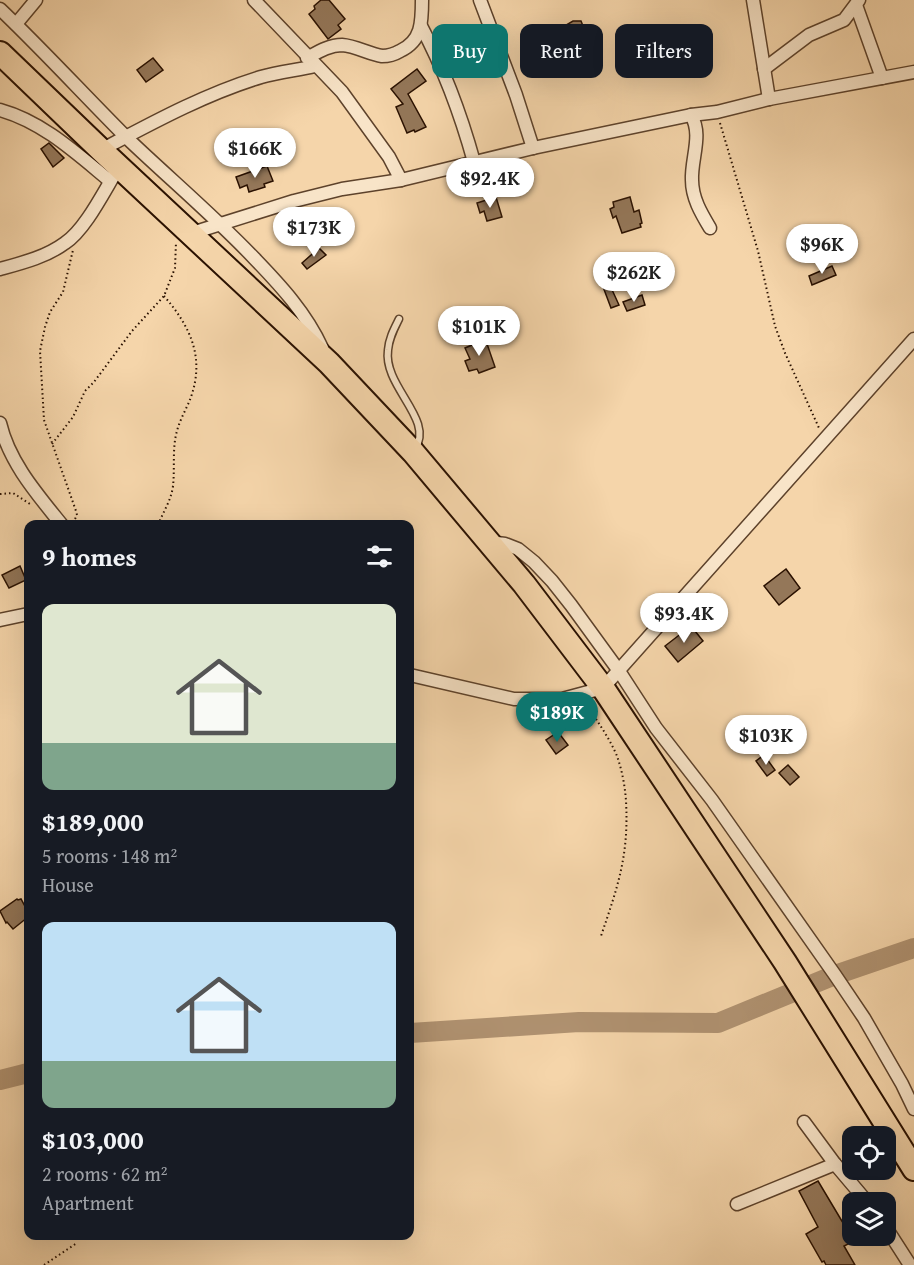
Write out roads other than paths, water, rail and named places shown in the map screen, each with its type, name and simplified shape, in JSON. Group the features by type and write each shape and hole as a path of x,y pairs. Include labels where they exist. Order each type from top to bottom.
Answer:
{"highway":[{"path":"0,53 101,150 115,174 185,227 329,363 413,452 524,584 603,688 762,928 914,1169"}],"street":[{"path":"16,24 36,0"},
{"path":"254,0 342,92 390,157 401,180"},
{"path":"101,150 225,90 311,62 325,49 343,45 384,56 394,54 414,42 421,26 422,0"},
{"path":"480,0 516,95 533,148"},
{"path":"753,0 769,99"},
{"path":"765,69 809,35 843,20 857,2"},
{"path":"857,2 882,78"},
{"path":"0,9 126,136 220,223 286,292 312,326 329,363"},
{"path":"421,26 436,54 451,92 474,162"},
{"path":"185,227 220,223 342,189 401,180 533,148 692,115 717,112 769,99 914,72"},
{"path":"0,110 16,114 37,125 115,174 79,230 66,243 41,256 0,269"},
{"path":"692,115 697,127 692,181 694,198 710,228"},
{"path":"414,676 514,699 562,699 603,688 914,339"},
{"path":"0,423 23,475 58,520"},
{"path":"488,542 505,544 518,549 534,562 571,605 619,671 656,728 712,800 835,975 864,1018 914,1108"},
{"path":"0,620 24,615"},
{"path":"804,1122 859,1192"},
{"path":"737,1204 835,1164"},
{"path":"896,1243 910,1265"}],"lane":[{"path":"399,319 387,351 389,370 421,431 419,442 413,452"}],"waterway":[{"path":"414,1033 579,1022 718,1023 835,975 914,948"},
{"path":"0,1080 24,1074"}]}
